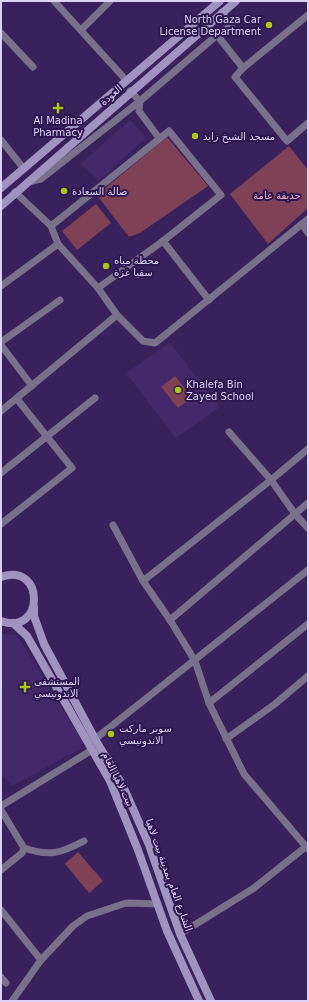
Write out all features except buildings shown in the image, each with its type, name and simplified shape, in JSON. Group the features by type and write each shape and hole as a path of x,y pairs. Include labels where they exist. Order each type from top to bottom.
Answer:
{"main road":[{"name":"العودة","path":"1,188 220,1"},
{"name":"العودة","path":"1,206 24,183 236,1"},
{"name":"الشارع العام بمدينة بيت لاهيا","path":"1,577 15,575 28,582 34,593 34,616 44,644 95,739 123,786 149,845 180,934 211,1001"},
{"path":"1,621 13,623 26,618 34,607"},
{"name":"بيت لاهيا العام","path":"13,623 27,636 110,781 186,976 198,1001"}],"street":[{"path":"54,1 126,80"},
{"path":"81,30 110,1"},
{"path":"24,183 41,179 140,101 217,35 230,26 222,12"},
{"path":"308,15 243,68 235,77 287,141 308,123"},
{"path":"1,33 33,67"},
{"path":"217,35 243,68"},
{"path":"130,91 140,101"},
{"path":"140,101 139,111 159,138"},
{"path":"51,226 169,131 221,195 163,241 98,288"},
{"path":"1,140 24,169"},
{"path":"15,192 51,226 58,244 98,288 116,315 143,341 155,343 308,219"},
{"path":"302,224 308,232"},
{"path":"163,241 209,300"},
{"path":"1,286 58,244"},
{"path":"1,342 60,300"},
{"path":"1,411 116,315"},
{"path":"1,345 32,386"},
{"path":"1,473 95,398"},
{"path":"1,524 72,468 17,399"},
{"path":"229,432 271,480 295,514 308,528"},
{"path":"143,581 308,449"},
{"path":"170,620 308,503"},
{"path":"113,525 143,581 170,620 195,661 209,703 244,774 307,847 254,888 180,934"},
{"path":"95,739 156,689 195,661 308,570"},
{"path":"209,703 308,624"},
{"path":"226,739 276,704 308,676"},
{"path":"1,806 92,750"},
{"path":"1,810 24,848 38,853 64,852 84,841"},
{"path":"1,870 22,853 24,848"},
{"path":"12,1001 41,960 73,926 87,916 126,903 158,904"},
{"path":"1,910 41,960"}],"shaded area":[{"path":"130,120 146,138 98,181 81,163"},
{"path":"170,343 220,407 176,438 126,373"},
{"name":"المستشفى الاندونيسي","path":"2,634 17,635 83,742 80,749 12,786 1,774"}],"green space":[{"path":"167,137 208,186 140,233 129,237 97,195"},
{"name":"حديقة عامة","path":"289,146 308,170 308,208 268,244 230,194"},
{"path":"96,204 111,223 77,250 62,231"},
{"path":"175,376 192,397 178,408 161,387"},
{"path":"78,852 103,881 89,893 65,864"}],"place":[{"name":"North Gaza Car License Department","path":"269,25"},
{"name":"Al Madina Pharmacy","path":"58,108"},
{"name":"مسجد الشيخ زايد","path":"195,136"},
{"name":"صالة السعادة","path":"64,191"},
{"name":"محطة مياه سقيا غزة","path":"106,266"},
{"name":"Khalefa Bin Zayed School","path":"178,390"},
{"name":"المستشفى الاندونيسي","path":"25,687"},
{"name":"سوبر ماركت الاندونيسي","path":"111,734"}]}
